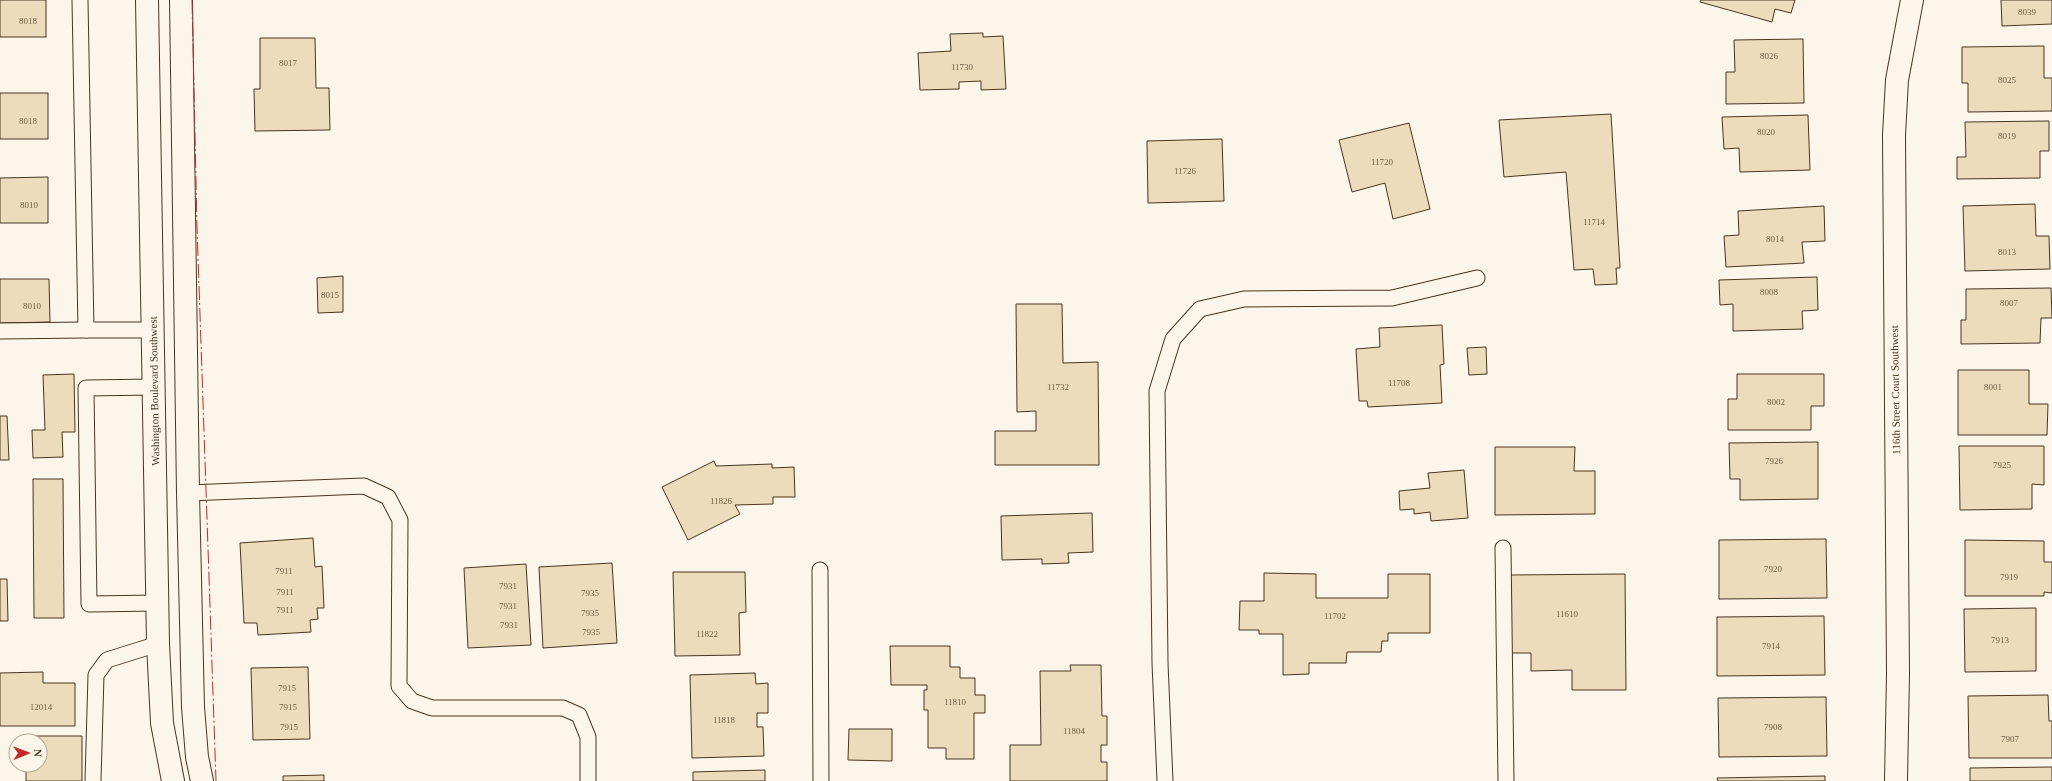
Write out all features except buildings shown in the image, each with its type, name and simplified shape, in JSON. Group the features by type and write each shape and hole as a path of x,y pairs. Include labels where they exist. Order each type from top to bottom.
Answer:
{"main road":[{"name":"Washington Boulevard Southwest","path":"147,0 149,188 158,644 162,723 173,781"},
{"path":"181,0 188,493 193,707 197,757 202,781"},
{"name":"116th Street Court Southwest","path":"1896,781 1898,674 1894,135 1897,80 1912,0"}],"lane":[{"path":"80,0 86,330"},
{"path":"1165,781 1160,663 1156,391 1173,339 1200,309 1244,299 1392,298 1477,278"},
{"path":"0,331 153,330"},
{"path":"154,387 86,388 87,481 89,604 157,603"},
{"path":"188,493 364,486 388,497 400,520 399,686 412,701 432,708 563,708 579,715 588,737 588,781"},
{"path":"1503,548 1506,781"},
{"path":"820,570 821,781"},
{"path":"93,781 96,675 107,660 158,644"}],"power":[{"path":"192,0 197,227 216,781"}]}
